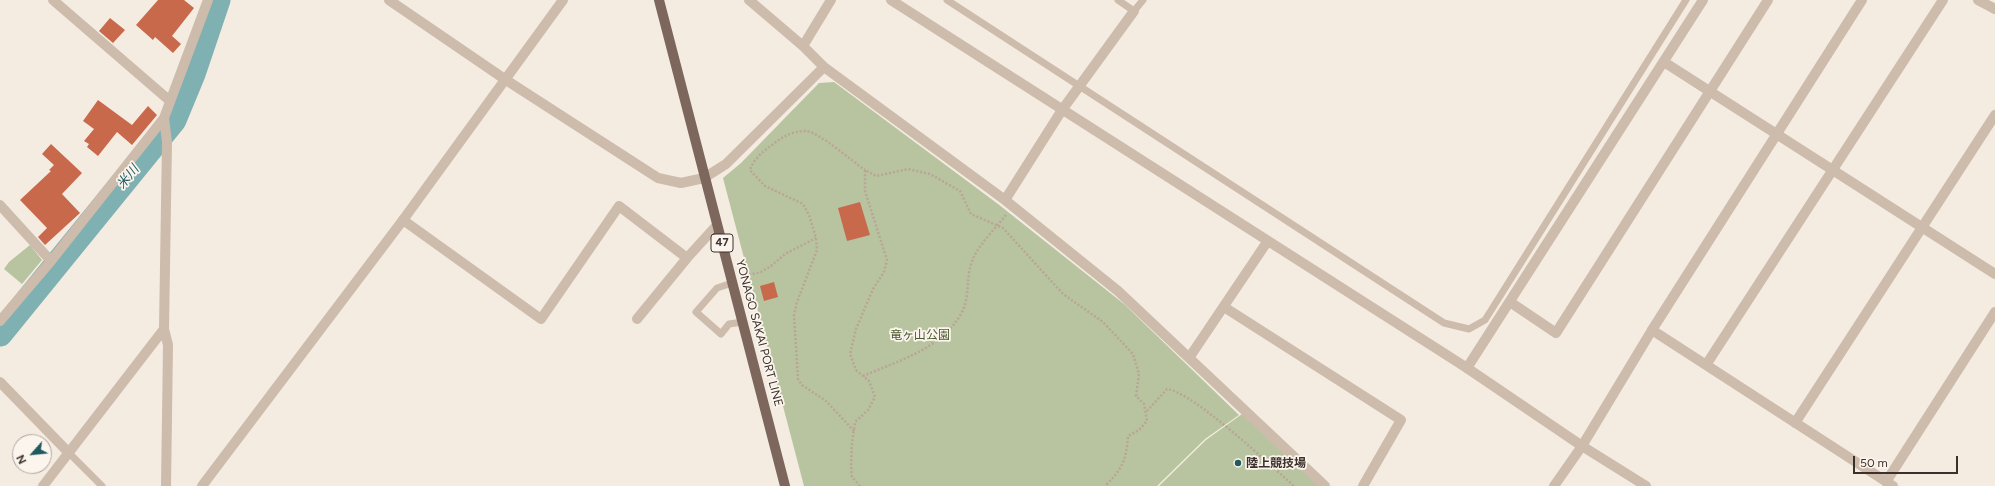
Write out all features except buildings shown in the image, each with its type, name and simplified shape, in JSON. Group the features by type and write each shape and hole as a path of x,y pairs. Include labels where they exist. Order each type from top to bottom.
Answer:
{"main road":[{"name":"YONAGO SAKAI PORT LINE","path":"659,0 785,486"}],"street":[{"path":"53,0 170,101"},
{"path":"0,321 51,261 164,118 208,0"},
{"path":"389,0 506,80 658,178 681,183 704,178 726,164 824,67"},
{"path":"202,486 403,220 563,0"},
{"path":"749,0 803,46 824,67 1009,203 1118,291 1325,486"},
{"path":"803,46 831,0"},
{"path":"891,0 1267,242 1467,368 1582,446 1646,486"},
{"path":"1467,368 1703,0"},
{"path":"1510,302 1556,333 1768,0"},
{"path":"1554,486 1582,446 1652,330 1862,0"},
{"path":"1706,365 1943,0"},
{"path":"1978,0 1995,9"},
{"path":"1009,203 1062,110 1134,12"},
{"path":"1664,62 1995,274"},
{"path":"1795,423 1995,116"},
{"path":"164,118 167,142 164,329 168,345 166,486"},
{"path":"0,205 51,261"},
{"path":"403,220 541,319 619,206 687,258"},
{"path":"637,319 687,258 717,225"},
{"path":"1189,358 1267,242"},
{"path":"1224,307 1401,420 1363,486"},
{"path":"1652,330 1889,484 1995,312"},
{"path":"43,486 164,329"},
{"path":"0,382 69,453"}],"lane":[{"path":"947,0 1444,323 1469,330 1484,320 1686,0"},
{"path":"1118,0 1134,12 1143,0"},
{"path":"732,283 717,288 696,312 721,334 729,324 743,322"},
{"path":"69,453 102,486"}],"path":[{"path":"854,431 826,401 802,385 798,380 794,315 797,302 817,250 816,238 809,214 802,204 765,186 750,170 752,165 768,147 784,135 807,131 819,136 865,170 876,176 908,169 930,174 960,191 971,214 1003,228 1063,294 1103,322 1132,354 1139,374 1136,396 1144,404 1147,421 1139,430 1128,436 1126,457 1122,468 1104,486"},
{"path":"860,486 852,477 852,443 855,422 868,410 875,397 869,381 856,370 850,354 856,329 873,289 884,272 887,260 865,191 865,170"},
{"path":"863,376 930,347 952,327 965,305 968,274 974,256 980,245 999,226 1009,203"},
{"path":"745,276 761,272 785,254 816,238"},
{"path":"1146,411 1167,389 1174,390 1207,411 1294,486"}],"green space":[{"name":"竜ヶ山公園","path":"834,82 998,204 1124,304 1239,415 1205,439 1157,486 804,486 723,178 741,163 819,83"},
{"path":"30,245 42,260 22,284 4,269 9,262"},
{"name":"陸上競技場","path":"1242,414 1319,486 1159,486 1206,440"}],"waterway":[{"name":"米川","path":"0,334 174,120 193,74 218,0"}],"place":[{"name":"陸上競技場","path":"1238,463"}]}
